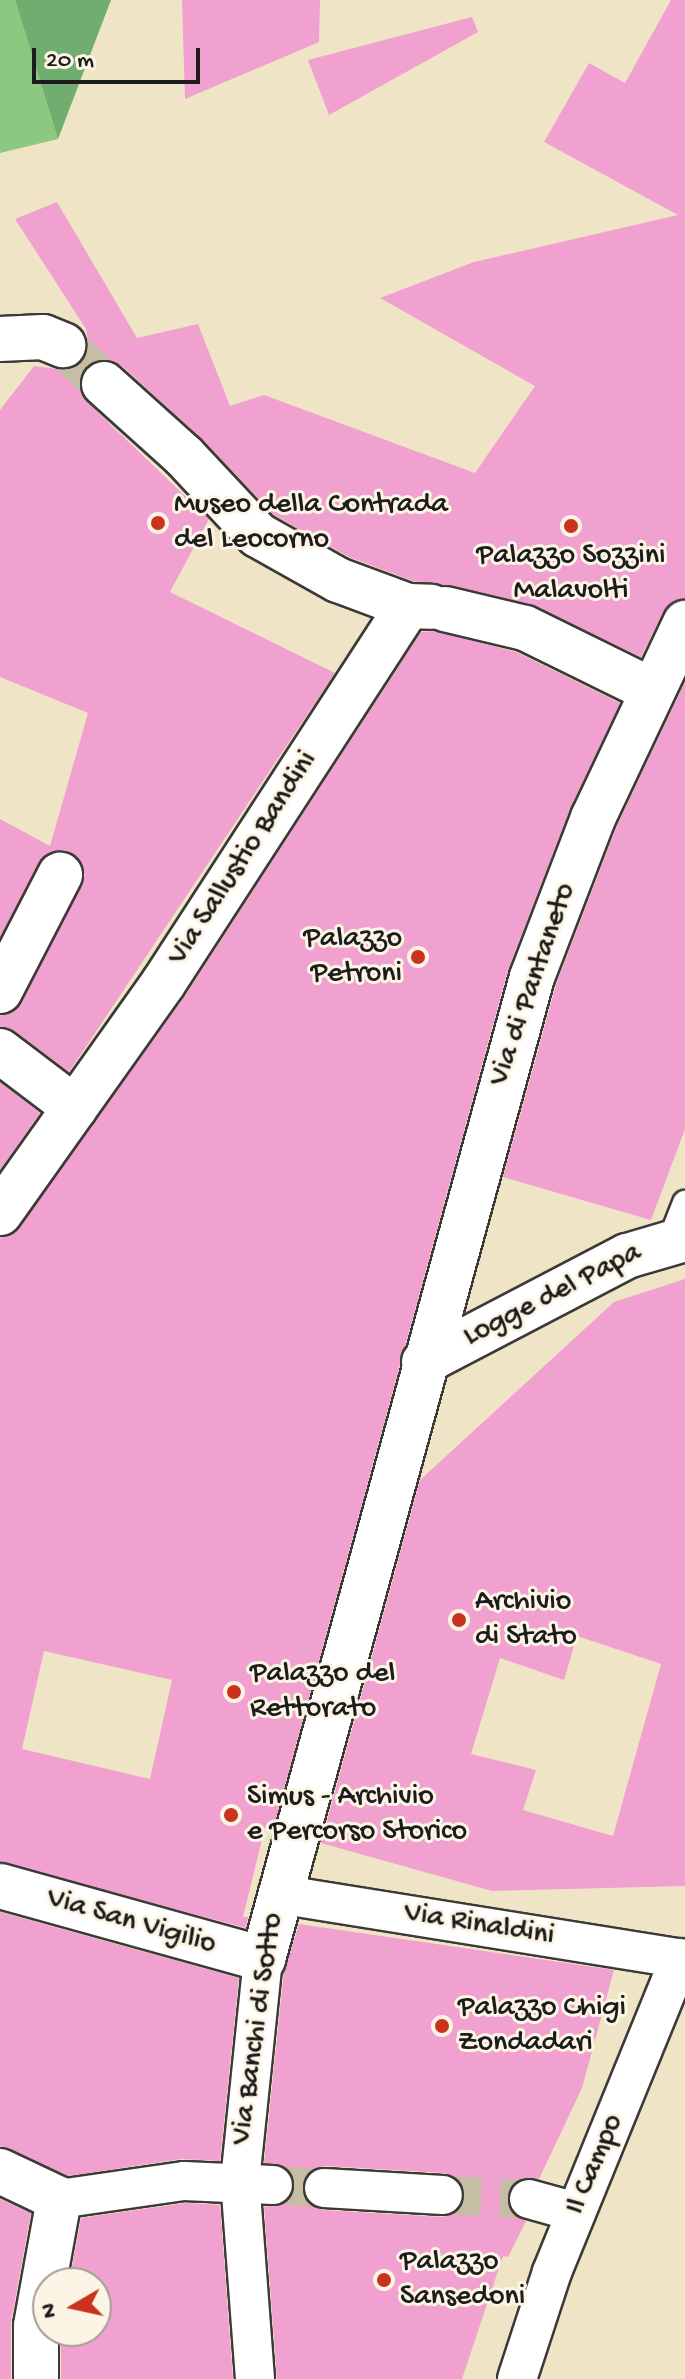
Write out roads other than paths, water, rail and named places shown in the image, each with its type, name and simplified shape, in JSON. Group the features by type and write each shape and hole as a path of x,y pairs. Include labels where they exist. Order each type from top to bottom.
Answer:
{"street":[{"path":"0,339 43,337 63,345"},
{"path":"104,384 184,456 258,535 313,569 428,607 525,628 651,690"},
{"name":"Via Sallustio Bandini","path":"0,1213 224,891 428,607"},
{"name":"Via di Pantaneto","path":"424,1362 532,977 651,690 685,623"},
{"path":"0,991 60,875"},
{"path":"0,1051 75,1108"},
{"name":"Logge del Papa","path":"424,1362 680,1228"},
{"name":"Via Banchi di Sotto","path":"255,2379 263,1959 278,1894 424,1362"},
{"name":"Via San Vigilio","path":"0,1886 263,1959"},
{"name":"Via Rinaldini","path":"278,1894 683,1958"},
{"name":"Il Campo","path":"517,2379 576,2212 683,1958"},
{"path":"0,2171 59,2199 175,2182 257,2183"},
{"path":"324,2188 443,2195"},
{"path":"36,2379 36,2326 59,2199"},
{"path":"529,2199 576,2212"}],"tunnel":[{"path":"63,345 104,384"},
{"path":"273,2185 324,2188"},
{"path":"443,2195 529,2199"}],"place":[{"name":"Museo della Contrada del Leocorno","path":"158,523"},
{"name":"Palazzo Sozzini Malavolti","path":"571,526"},
{"name":"Palazzo Petroni","path":"418,957"},
{"name":"Archivio di Stato","path":"459,1620"},
{"name":"Palazzo del Rettorato","path":"234,1692"},
{"name":"Simus - Archivio e Percorso Storico","path":"231,1815"},
{"name":"Palazzo Chigi Zondadari","path":"442,2026"},
{"name":"Palazzo Sansedoni","path":"384,2280"}]}
